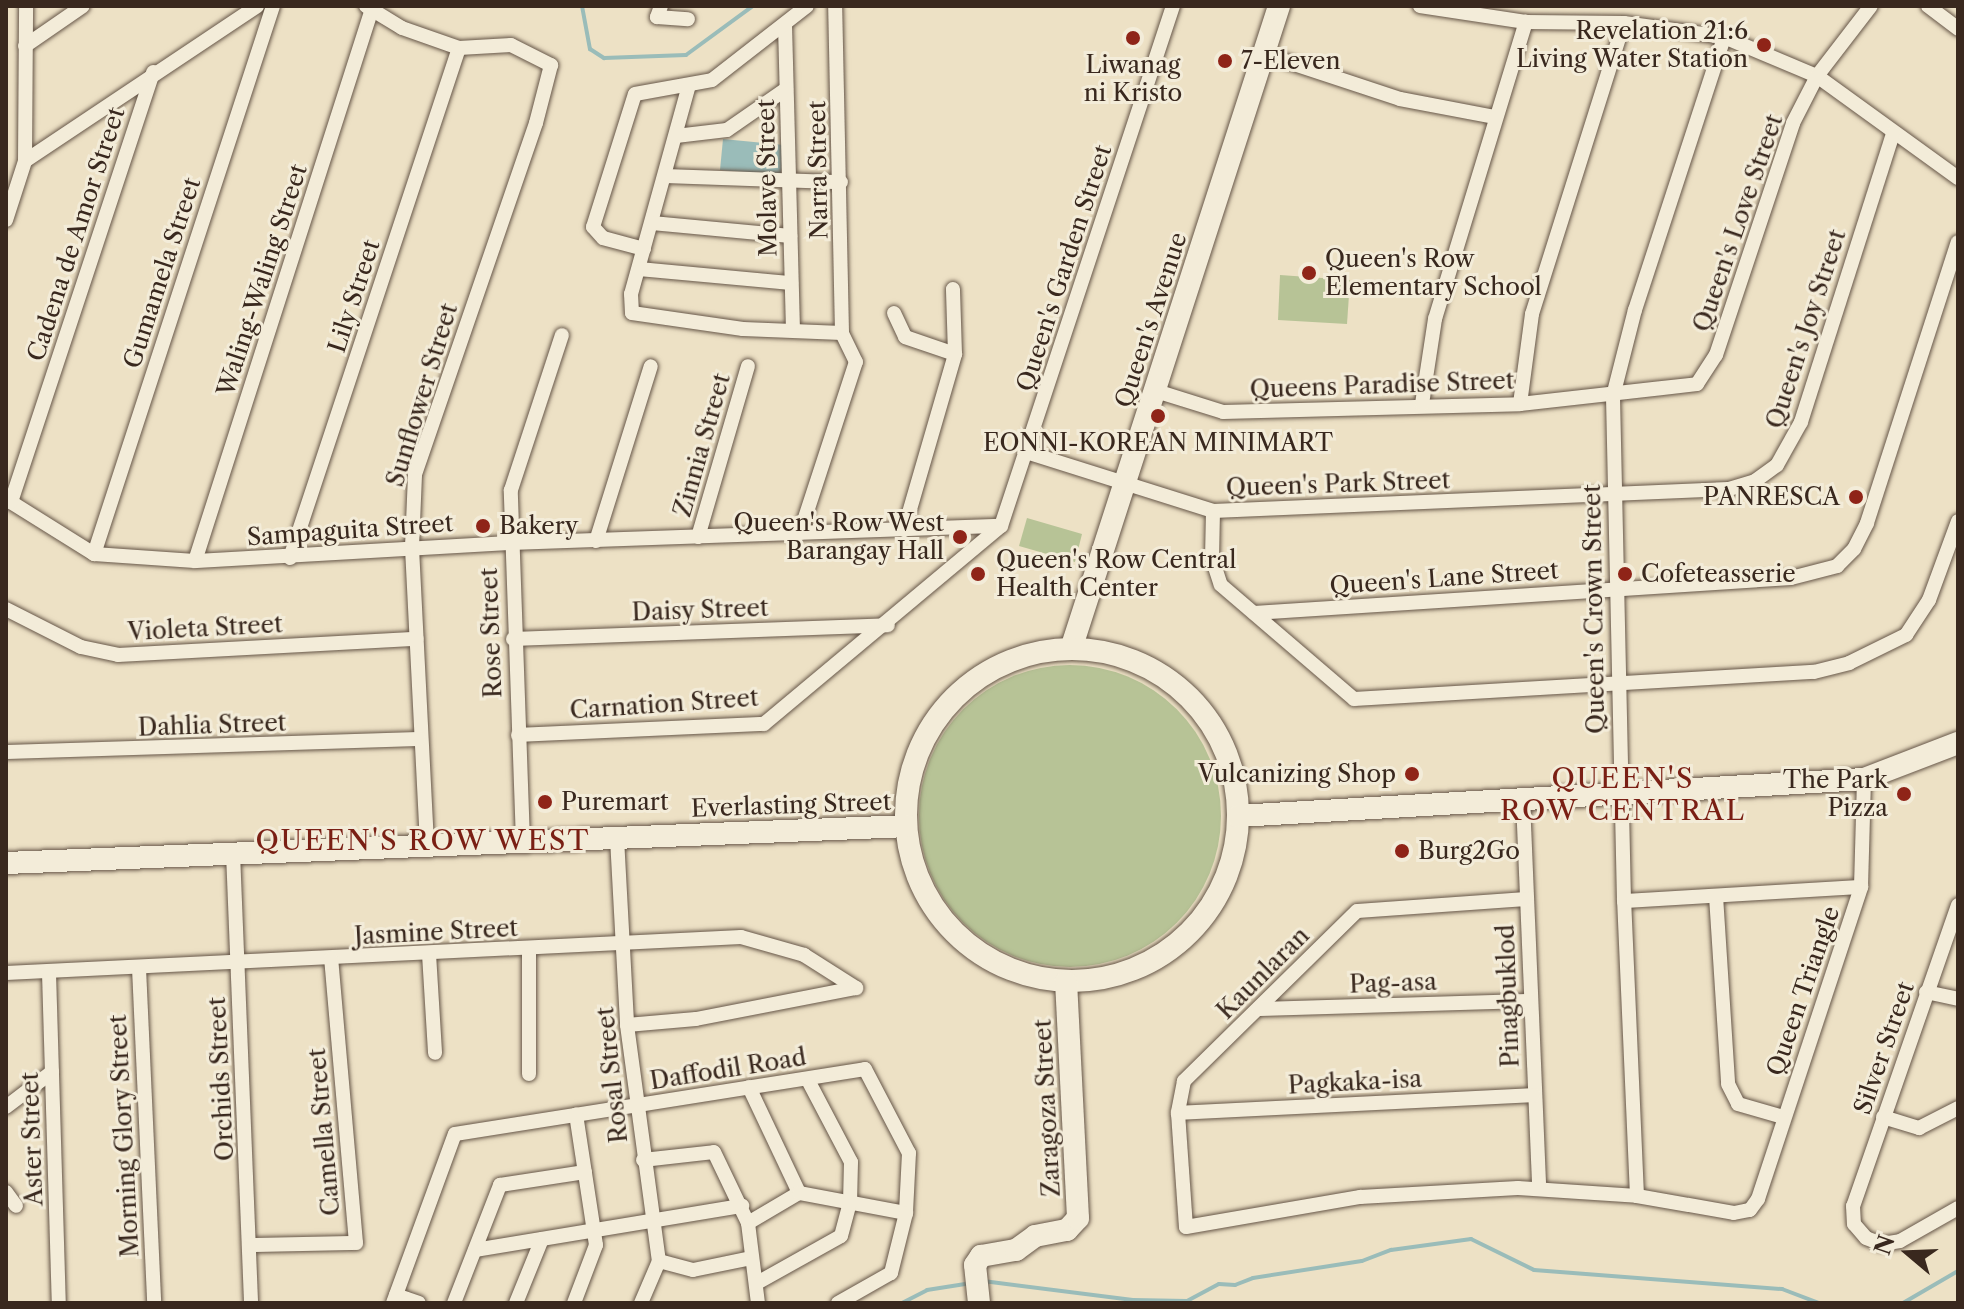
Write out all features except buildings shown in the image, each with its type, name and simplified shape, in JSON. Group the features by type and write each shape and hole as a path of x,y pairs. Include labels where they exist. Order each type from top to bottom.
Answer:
{"street":[{"path":"6,220 25,161 26,6"},
{"path":"25,46 83,6"},
{"path":"25,161 153,72 257,6"},
{"name":"Gumamela Street","path":"94,554 273,6"},
{"path":"644,249 603,238 593,227 635,94 712,80 807,6"},
{"name":"Narra Street","path":"800,533 856,362 842,333 835,6"},
{"name":"Queen's Garden Street","path":"1026,452 1173,6"},
{"name":"Queen's Avenue","path":"1071,649 1279,6"},
{"path":"1420,6 1526,22 1624,23 1724,37 1817,76 1958,178"},
{"name":"Queen's Love Street","path":"1613,396 1685,389 1709,373 1793,123 1817,76 1871,6"},
{"path":"1928,6 1958,29"},
{"path":"368,9 459,48"},
{"name":"Waling-Waling Street","path":"195,561 368,9"},
{"path":"659,12 688,19"},
{"path":"1422,404 1435,319 1526,22"},
{"path":"1520,404 1532,314 1624,23"},
{"name":"Molave Street","path":"785,25 793,330"},
{"name":"Queen's Crown Street","path":"1637,1196 1614,589 1613,396 1635,310 1724,37"},
{"name":"Sunflower Street","path":"427,846 419,739 412,548 415,475 536,123 551,65 511,45 459,48"},
{"name":"Lily Street","path":"290,558 459,48"},
{"path":"1264,54 1400,99 1495,117"},
{"name":"Cadena de Amor Street","path":"8,500 153,72"},
{"path":"689,85 629,304 640,316 842,333"},
{"path":"676,136 727,130 786,89"},
{"name":"Queen's Joy Street","path":"1613,496 1729,489 1755,481 1777,465 1801,422 1893,133"},
{"path":"665,176 788,184 841,182"},
{"path":"652,223 790,236"},
{"name":"Queen's Lane Street","path":"1254,613 1791,578 1837,566 1854,549 1867,523 1958,242"},
{"path":"639,269 791,283"},
{"path":"904,530 955,354 953,289"},
{"path":"894,313 905,337 955,354"},
{"name":"Rose Street","path":"523,842 513,639 511,490 562,335"},
{"path":"596,541 651,366"},
{"name":"Zinnia Street","path":"698,537 748,366"},
{"name":"Queens Paradise Street","path":"1156,391 1223,412 1422,404 1520,404 1613,396"},
{"path":"1001,526 1026,452"},
{"name":"Queen's Park Street","path":"1026,452 1213,511 1613,496"},
{"name":"Sampaguita Street","path":"8,500 94,554 195,561 290,558 510,543 1001,526"},
{"path":"1213,511 1216,578 1354,699 1814,672 1880,651 1906,635 1929,600 1958,521"},
{"name":"Carnation Street","path":"518,735 764,724 888,625 1001,526"},
{"name":"Violeta Street","path":"6,609 81,647 118,655 417,639"},
{"name":"Daisy Street","path":"513,639 888,625"},
{"path":"1071,649 1140,663 1189,697 1223,746 1238,816 1227,873 1184,937 1117,975 1066,982 996,964 956,935 922,885 906,826 913,769 928,733 951,702 980,677 1014,659 1071,649"},
{"name":"Dahlia Street","path":"6,752 419,739"},
{"path":"1238,816 1864,779 1957,744"},
{"name":"Queen Triangle","path":"1637,1196 1734,1213 1750,1210 1758,1199 1861,887 1864,779"},
{"name":"Pinagbuklod","path":"1523,801 1528,1001 1539,1189"},
{"name":"Everlasting Street","path":"6,863 906,826"},
{"name":"Rosal Street","path":"617,838 627,1025 635,1106 659,1261"},
{"name":"Orchids Street","path":"233,853 251,1303"},
{"path":"1624,901 1861,887"},
{"path":"1716,896 1728,1084 1738,1104 1783,1117"},
{"name":"Kaunlaran","path":"1526,899 1357,911 1184,1081 1178,1113 1186,1227 1360,1197 1539,1189"},
{"name":"Silver Street","path":"1958,905 1853,1206 1854,1224 1866,1238 1882,1244 1900,1241 1958,1208"},
{"name":"Jasmine Street","path":"6,973 741,937 776,944 833,969 856,988 696,1019 627,1025"},
{"path":"529,949 529,1074"},
{"path":"429,954 435,1053"},
{"name":"Camella Street","path":"250,1245 356,1243 331,959"},
{"name":"Morning Glory Street","path":"139,968 154,1303"},
{"name":"Aster Street","path":"49,973 59,1303"},
{"name":"Zaragoza Street","path":"979,1303 975,1265 981,1256 1016,1250 1035,1236 1067,1230 1078,1218 1066,982"},
{"path":"1926,992 1958,999"},
{"name":"Pag-asa","path":"1259,1009 1528,1001"},
{"name":"Daffodil Road","path":"395,1299 455,1134 865,1069 909,1153 906,1213"},
{"path":"6,1107 52,1072"},
{"path":"757,1283 841,1236 850,1203 851,1162 808,1080"},
{"path":"749,1087 799,1193"},
{"name":"Pagkaka-isa","path":"1178,1113 1534,1095"},
{"path":"1883,1117 1919,1128 1958,1108"},
{"path":"574,1303 596,1245 576,1115"},
{"path":"643,1160 714,1152 748,1223 758,1303"},
{"path":"454,1303 500,1185 585,1172"},
{"path":"1539,1189 1637,1196"},
{"path":"6,1192 16,1206"},
{"path":"748,1223 799,1193 906,1213 891,1273 838,1303"},
{"path":"475,1250 742,1206"},
{"path":"516,1303 542,1239"},
{"path":"641,1303 659,1261 693,1270 751,1258"},
{"path":"395,1299 419,1303"}],"green space":[{"path":"1280,275 1350,280 1347,324 1278,320"},
{"path":"1027,518 1082,534 1075,562 1019,546"},
{"path":"1070,665 1099,668 1128,676 1154,690 1177,709 1196,732 1210,758 1218,787 1221,816 1218,845 1210,874 1196,900 1177,923 1154,942 1128,956 1099,964 1070,967 1041,964 1012,956 986,942 963,923 944,900 930,874 922,845 919,816 922,787 930,758 944,732 963,709 986,690 1012,676 1041,668"}],"water":[{"path":"723,139 784,145 781,176 720,170"}],"waterway":[{"path":"582,6 590,49 604,58 686,55 753,6"},
{"path":"983,1281 1133,1300 1187,1301 1219,1284 1235,1285 1253,1278 1362,1261 1391,1250 1471,1239 1534,1270 1782,1289 1818,1303"},
{"path":"1903,1303 1958,1271"},
{"path":"902,1303 927,1290 971,1283"}],"place":[{"name":"Liwanag ni Kristo","path":"1133,38"},
{"name":"Revelation 21:6 Living Water Station","path":"1764,45"},
{"name":"7-Eleven","path":"1225,61"},
{"name":"Queen's Row Elementary School","path":"1309,273"},
{"name":"EONNI-KOREAN MINIMART","path":"1158,416"},
{"name":"PANRESCA","path":"1856,497"},
{"name":"Bakery","path":"483,526"},
{"name":"Queen's Row West Barangay Hall","path":"960,537"},
{"name":"Queen's Row Central Health Center","path":"978,574"},
{"name":"Cofeteasserie","path":"1625,574"},
{"name":"Vulcanizing Shop","path":"1412,774"},
{"name":"The Park Pizza","path":"1904,794"},
{"name":"Puremart","path":"545,802"},
{"name":"Burg2Go","path":"1402,851"}],"district":[{"name":"QUEEN'S ROW CENTRAL","path":"1623,794"},
{"name":"QUEEN'S ROW WEST","path":"423,840"}]}
